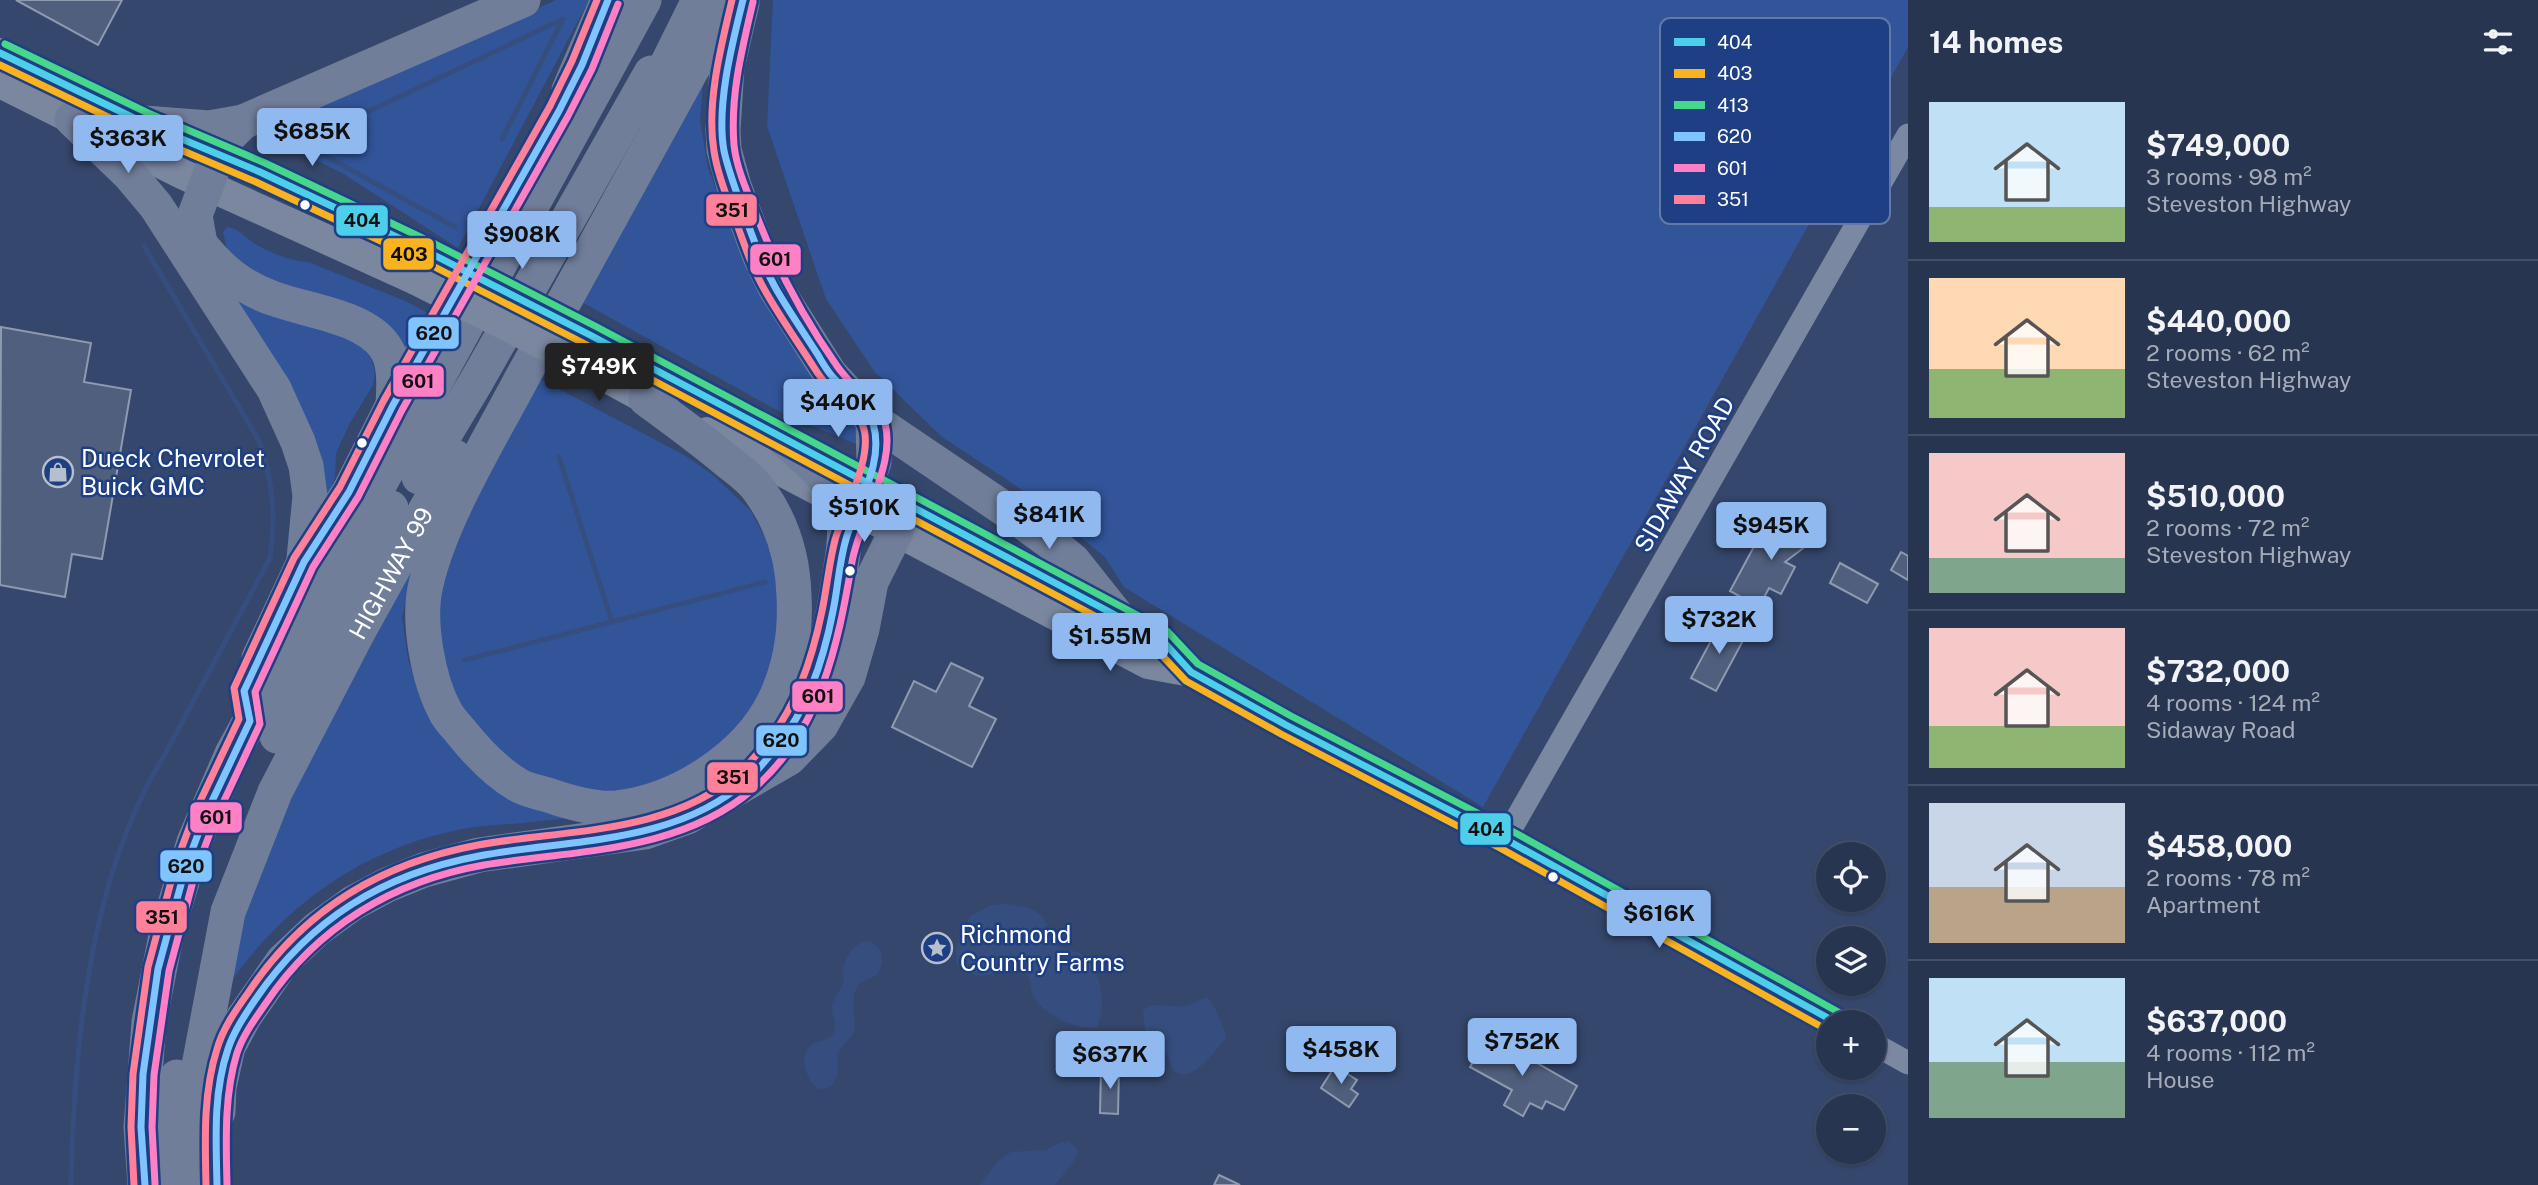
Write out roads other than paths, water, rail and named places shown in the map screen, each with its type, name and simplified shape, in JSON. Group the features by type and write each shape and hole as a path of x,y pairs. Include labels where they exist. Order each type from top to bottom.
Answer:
{"highway":[{"path":"144,123 209,128 243,122 523,0"},
{"path":"250,720 244,691 304,562 349,492 393,405 559,111 582,65 608,0"},
{"path":"145,1185 141,1127 149,1022 167,931 194,842 232,754 250,720 644,0"},
{"path":"173,1185 174,1099 183,1023 196,955 213,896 260,771 467,354 666,0"},
{"name":"HIGHWAY 99","path":"203,1185 195,1087 228,912 275,792 358,632 561,268 699,0"},
{"path":"646,399 706,443 760,490 779,522 793,570 795,617 789,662 774,703 758,728 735,752 685,786 656,800 613,808 568,802 519,786 479,754 447,714 432,673 422,630 425,586 438,545 463,490 730,0"},
{"path":"743,0 727,67 724,150 759,254 775,287 830,374 873,420 1049,541 1073,561 1116,615"},
{"path":"354,584 476,382 648,77 680,38"},
{"path":"72,119 130,176 156,206 274,389 299,443 306,466 310,496 304,562"},
{"path":"219,303 200,244 195,215 228,137 243,122"},
{"path":"200,244 219,268 251,288 272,298 359,325 377,337 392,362 393,405"},
{"path":"745,782 778,747 799,714 821,667 833,618 852,508 874,454 873,420"},
{"path":"785,440 852,508"},
{"path":"217,1185 219,1087 228,1047 244,1017 283,961 317,929 353,903 387,885 425,870 479,855 645,832 687,817 789,758 821,725 848,677 862,629 871,582 896,532"}],"main road":[{"path":"0,53 144,123 212,170 416,280 576,361 1148,664 1191,672 1286,725"},
{"path":"0,83 72,119 430,253 785,440"},
{"path":"852,508 1116,615 1162,640 1191,672"}],"street":[{"name":"SIDAWAY ROAD","path":"1890,166 1908,135"},
{"name":"SIDAWAY ROAD","path":"1505,839 1857,224"},
{"path":"1286,725 1505,839 1816,1011"},
{"path":"1886,1051 1908,1063"}],"waterway":[{"path":"455,227 302,143 563,19 502,139"},
{"path":"71,1185 76,1076 90,963 118,854 139,803 270,558 272,542 272,498 259,441 144,246"},
{"path":"559,457 612,622"},
{"path":"465,660 765,582"}],"place":[{"name":"Dueck Chevrolet Buick GMC","path":"58,472"},
{"name":"Richmond Country Farms","path":"937,948"}]}
